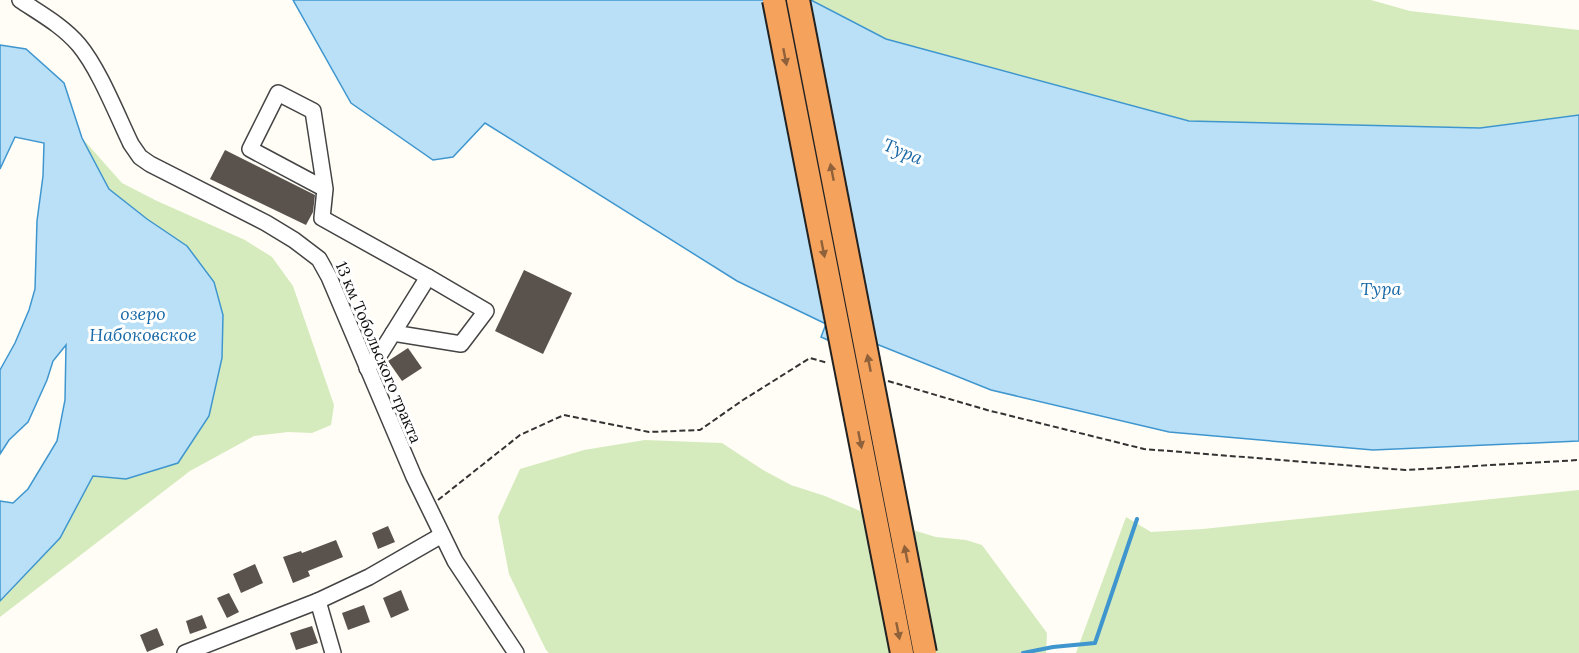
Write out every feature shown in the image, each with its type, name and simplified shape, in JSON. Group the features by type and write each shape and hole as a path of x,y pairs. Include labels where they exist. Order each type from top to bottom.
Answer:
{"highway":[{"path":"774,0 902,653"},
{"path":"798,0 925,653"}],"street":[{"name":"13 км Тобольского тракта","path":"20,0 66,32 79,44 89,58 131,144 140,157 266,223 319,259 329,277 442,535 455,561 516,653"},
{"path":"324,189 250,149 278,93 313,111 324,189 322,218 486,311 461,344 393,333"},
{"path":"367,368 380,354 428,277"},
{"path":"185,653 318,601 369,577 442,535"},
{"path":"318,601 333,653"}],"path":[{"path":"429,508 520,435 564,415 649,432 700,430 810,358 832,365"},
{"path":"887,381 987,410 1144,449 1405,470 1579,460"}],"green space":[{"path":"811,0 1371,0 1410,11 1579,30 1579,115 1480,128 1189,122 886,39"},
{"path":"82,138 122,183 245,240 272,257 293,286 334,405 331,425 312,433 288,432 254,436 190,471 0,617 0,601 60,538 93,476 126,479 209,416 222,359 223,315 187,246 147,219 109,189"},
{"path":"645,440 722,443 791,485 825,496 886,522 936,537 966,540 982,545 1047,633 1046,653 549,653 509,574 498,517 520,469 584,450"},
{"path":"1579,490 1579,653 1076,653 1126,517 1151,532 1203,529"}],"water":[{"name":"Тура","path":"293,0 811,0 886,39 1189,121 1480,128 1579,115 1579,441 1373,450 1169,432 991,390 849,333 844,347 821,337 826,324 737,281 485,123 453,157 433,160 351,103"},
{"name":"озеро Набоковское","path":"0,45 26,49 64,83 82,138 109,189 147,219 187,246 214,282 223,315 222,358 209,416 178,463 126,479 93,476 60,538 0,601 0,501 13,503 28,489 57,441 65,400 66,345 53,361 28,422 9,440 0,454 0,370 15,343 35,289 37,221 43,176 44,143 15,137 0,169"}],"building":[{"path":"225,150 315,195 313,212 306,225 210,179"},
{"path":"524,270 572,293 543,354 495,331"},
{"path":"408,348 422,368 402,381 388,361"},
{"path":"388,526 395,542 378,549 372,533"},
{"path":"336,540 343,557 308,571 310,576 293,583 283,557 301,551 302,553"},
{"path":"255,564 263,583 241,593 233,574"},
{"path":"401,590 409,610 391,618 383,598"},
{"path":"229,593 239,612 227,618 217,598"},
{"path":"364,605 370,622 348,630 342,613"},
{"path":"202,615 207,628 190,634 186,621"},
{"path":"312,626 318,643 296,650 290,633"},
{"path":"157,628 164,645 147,652 140,635"}],"waterway":[{"path":"1023,653 1053,647 1095,643 1137,519"}]}
